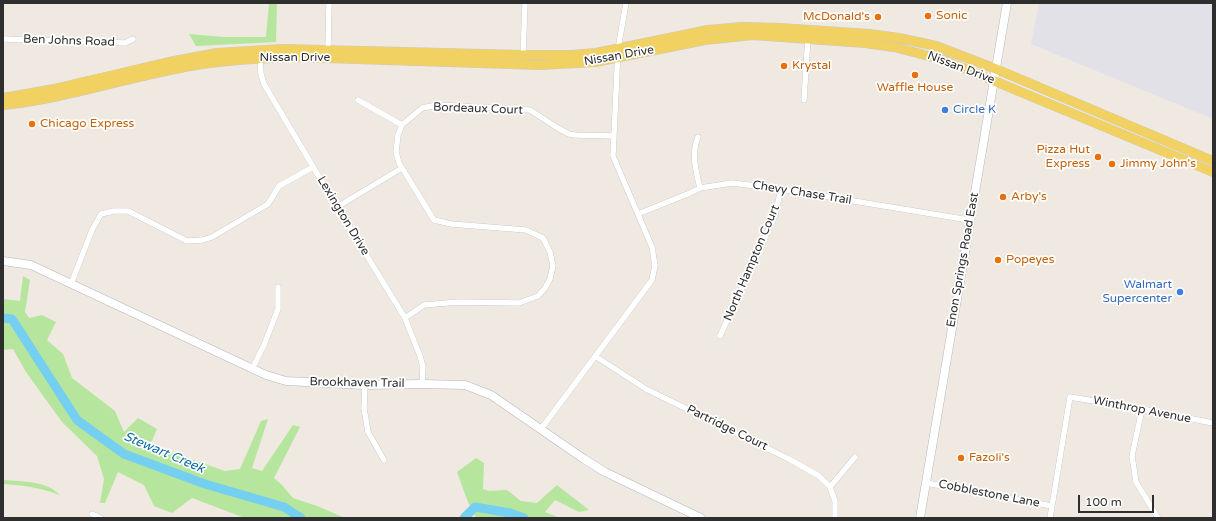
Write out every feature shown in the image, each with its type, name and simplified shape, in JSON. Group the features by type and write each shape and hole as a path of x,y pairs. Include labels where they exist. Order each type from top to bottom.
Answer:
{"main road":[{"name":"Nissan Drive","path":"3,98 54,89 169,62 217,53 260,54 295,57 540,64 595,62 618,53 708,30 742,27 809,34 894,47 944,60 1213,172"},
{"name":"Nissan Drive","path":"809,34 868,34 899,38 936,46 996,69 1213,162"},
{"name":"Nissan Drive","path":"3,105 57,97 203,64 260,54 328,49 523,55 618,53"}],"street":[{"path":"328,49 329,3"},
{"path":"523,55 525,3"},
{"path":"540,429 652,280 655,266 652,247 613,156 618,53 626,3"},
{"name":"Enon Springs Road East","path":"920,518 969,220 1007,3"},
{"path":"804,100 809,34"},
{"name":"Ben Johns Road","path":"3,39 125,43 133,39"},
{"name":"Lexington Drive","path":"260,54 261,74 264,84 405,318 423,367 422,384"},
{"path":"358,100 402,125 398,135 396,152 399,163 434,220 451,224 526,230 543,238 550,252 553,266 550,279 538,296 519,303 458,302 424,305 405,318"},
{"name":"Bordeaux Court","path":"402,125 422,108 437,105 530,110 569,134 614,136"},
{"path":"698,137 694,160 700,188"},
{"path":"70,284 92,230 101,214 114,211 128,211 187,241 204,240 212,237 268,204 279,186 313,167"},
{"path":"337,207 402,168"},
{"name":"Chevy Chase Trail","path":"638,214 700,188 732,183 782,189 969,220"},
{"name":"North Hampton Court","path":"720,336 775,215 782,189"},
{"name":"Brookhaven Trail","path":"3,261 31,265 266,375 286,380 365,385 465,385 491,395 605,472 701,518"},
{"path":"252,369 278,309 278,287"},
{"name":"Partridge Court","path":"594,356 646,389 789,459 819,476 830,487"},
{"path":"365,385 364,408 368,432 384,460"},
{"name":"Winthrop Avenue","path":"1052,506 1070,397 1213,423"},
{"path":"1142,409 1132,456 1136,482 1158,518"},
{"path":"835,518 834,501 830,487 855,457"},
{"name":"Cobblestone Lane","path":"926,483 1052,506"},
{"path":"1050,518 1052,506"},
{"path":"92,514 101,518"}],"shaded area":[{"path":"1039,3 1213,3 1213,119 1031,44"}],"green space":[{"path":"269,3 277,3 276,42 196,46 189,34 223,37 266,37"},
{"path":"23,276 30,280 25,312 29,318 42,315 56,322 47,340 63,354 72,378 115,411 124,432 138,418 157,429 150,445 225,471 240,469 261,421 268,419 252,468 262,471 293,425 300,427 274,478 293,498 345,518 245,518 192,498 172,513 154,506 144,485 118,472 105,503 100,503 104,479 97,456 62,422 26,372 13,349 3,350 3,299 20,301"},
{"path":"476,458 484,463 483,489 489,491 507,490 521,501 537,503 557,485 589,510 579,512 555,500 545,512 560,518 476,518 468,502 457,472"},
{"path":"3,480 41,484 54,490 60,495 32,487 3,484"}],"waterway":[{"name":"Stewart Creek","path":"3,318 12,319 77,420 124,454 205,484 284,507 301,518"},
{"name":"Stewart Creek","path":"464,518 475,507 510,513 524,518"}],"place":[{"name":"Sonic","path":"928,16"},
{"name":"McDonald's","path":"878,17"},
{"name":"Krystal","path":"784,66"},
{"name":"Waffle House","path":"915,75"},
{"name":"Circle K","path":"945,110"},
{"name":"Chicago Express","path":"32,124"},
{"name":"Pizza Hut Express","path":"1098,157"},
{"name":"Jimmy John's","path":"1112,164"},
{"name":"Arby's","path":"1003,197"},
{"name":"Popeyes","path":"998,260"},
{"name":"Walmart Supercenter","path":"1180,292"},
{"name":"Fazoli's","path":"961,458"}]}
